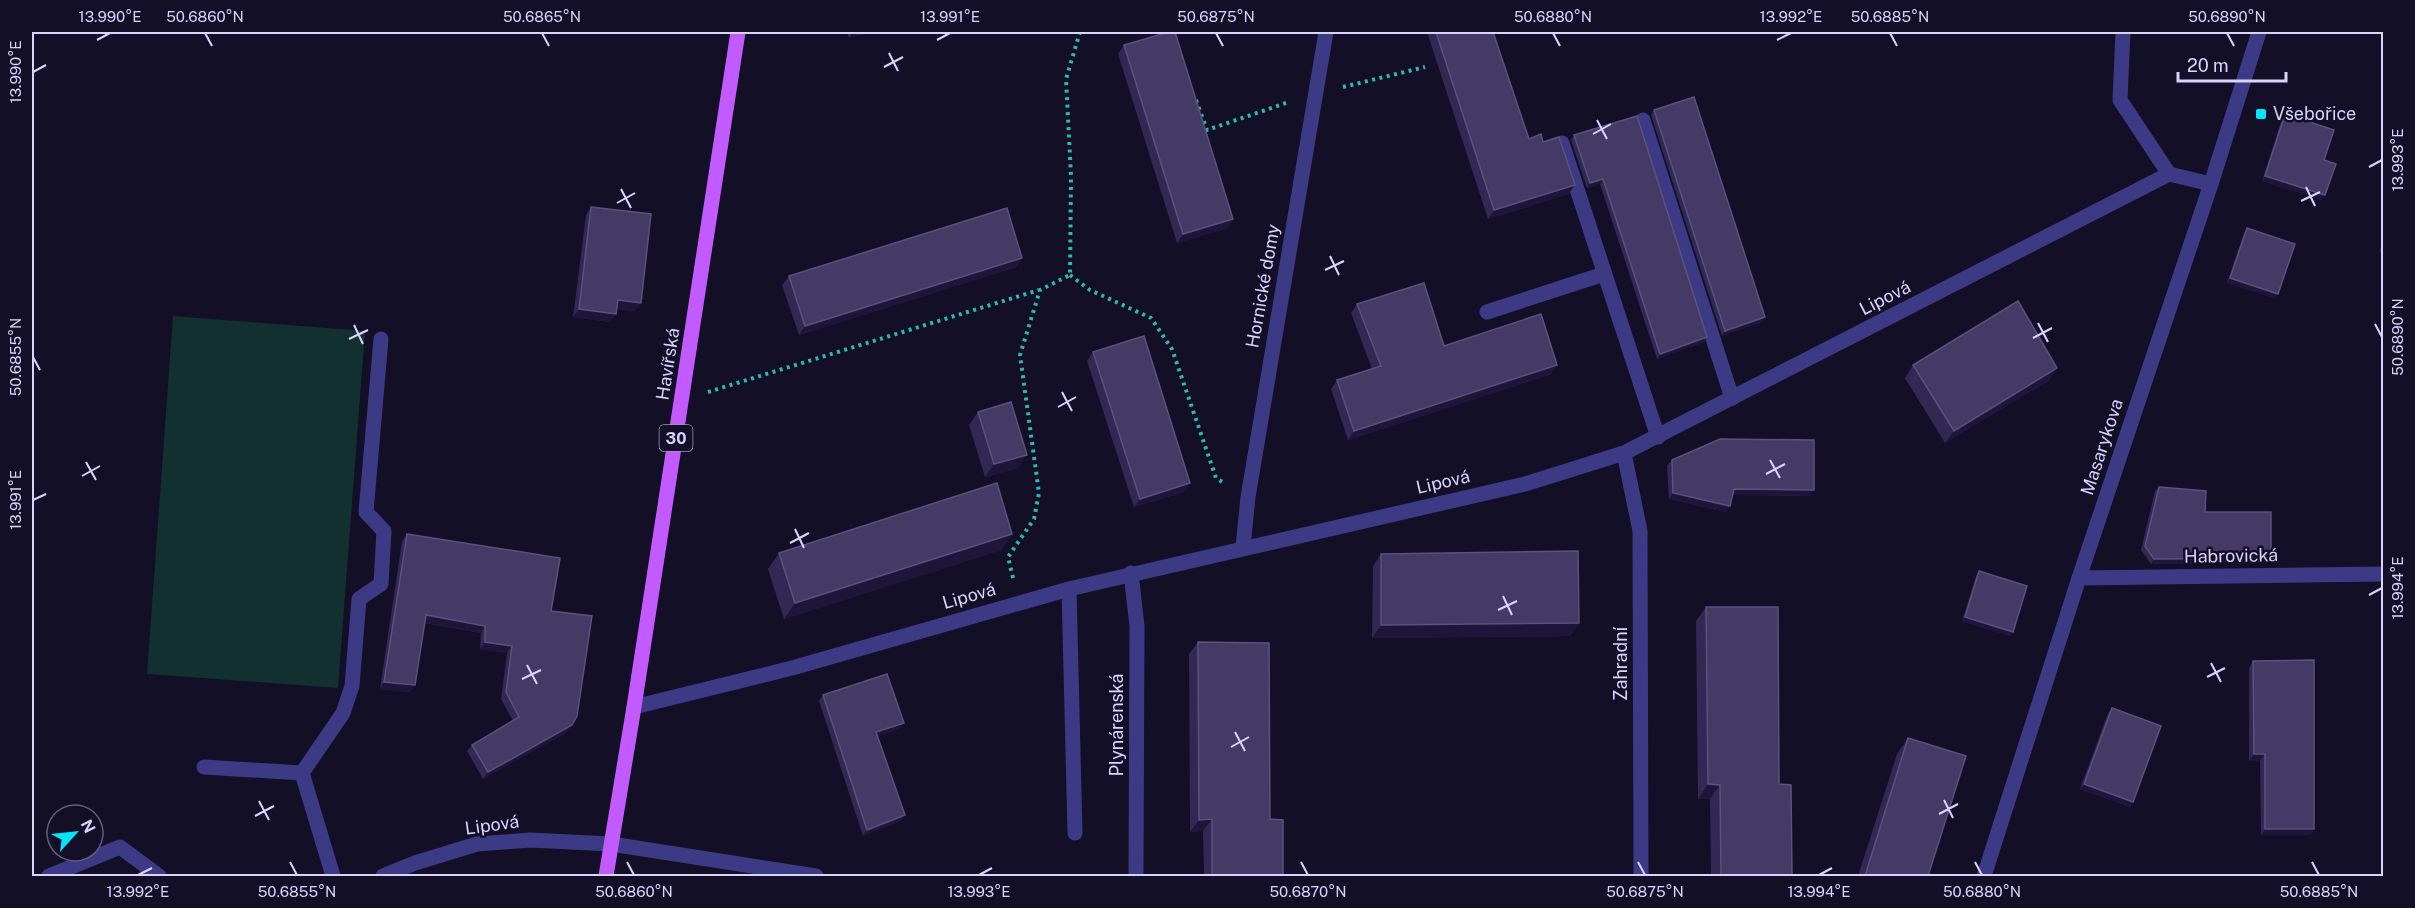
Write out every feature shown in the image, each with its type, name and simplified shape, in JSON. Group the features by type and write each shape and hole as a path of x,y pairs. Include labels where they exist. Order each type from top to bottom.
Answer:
{"main road":[{"name":"Havířská","path":"612,844 738,32"},
{"name":"30","path":"606,876 612,844"}],"street":[{"name":"Hornické domy","path":"1243,547 1248,497 1326,32"},
{"path":"2123,32 2120,100 2169,174 2211,184"},
{"name":"Masarykova","path":"1984,876 2079,578 2211,184 2259,32"},
{"path":"1643,120 1732,398"},
{"path":"1562,144 1658,437"},
{"name":"Lipová","path":"634,706 792,668 1018,602 1131,573 1525,484 1624,453 2169,174"},
{"path":"1487,312 1604,274"},
{"path":"302,773 343,713 352,686 359,599 381,584 384,531 366,512 381,339"},
{"name":"Zahradní","path":"1624,453 1640,531 1641,876"},
{"name":"Plynárenská","path":"1131,573 1137,626 1136,876"},
{"name":"Habrovická","path":"2079,578 2384,574"},
{"path":"1069,589 1074,833"},
{"path":"204,767 302,773"},
{"path":"302,773 333,876"},
{"name":"Lipová","path":"383,876 415,863 477,844 530,840 612,844"},
{"path":"612,844 694,858 735,869 816,876"},
{"path":"49,876 120,847 159,876"}],"path":[{"path":"1070,275 1071,176 1066,79 1080,32"},
{"path":"1195,97 1207,130 1316,93 1425,67"},
{"path":"682,400 1040,290 1070,275"},
{"path":"1070,275 1090,290 1151,318 1172,349 1216,478 1248,497"},
{"path":"1018,602 1008,557 1034,519 1039,493 1020,355 1040,290"}],"green space":[{"path":"173,316 365,331 338,688 147,674"}],"building":[{"path":"1175,32 1233,219 1183,234 1124,45"},
{"path":"1436,32 1493,32 1529,139 1541,134 1543,142 1559,137 1575,185 1494,210"},
{"path":"1694,97 1765,317 1725,331 1654,110"},
{"path":"2285,114 2334,130 2324,160 2336,164 2325,195 2265,176"},
{"path":"1637,116 1707,337 1660,354 1603,179 1590,183 1574,135"},
{"path":"591,207 651,214 641,303 618,300 616,314 579,309"},
{"path":"1007,208 1022,258 805,326 789,276"},
{"path":"2247,228 2295,244 2278,294 2230,278"},
{"path":"1424,283 1444,346 1541,314 1557,365 1354,431 1337,380 1381,366 1357,304"},
{"path":"2018,301 2057,368 1954,431 1913,365"},
{"path":"1144,336 1190,483 1140,499 1093,352"},
{"path":"1011,402 1027,455 994,464 978,412"},
{"path":"1720,439 1814,440 1814,490 1734,489 1730,506 1673,493 1672,460"},
{"path":"997,483 1012,534 795,603 779,553"},
{"path":"2159,487 2206,491 2205,512 2271,512 2271,558 2154,559 2145,546"},
{"path":"407,534 560,558 551,611 592,616 577,716 572,725 488,772 472,745 519,717 506,692 512,646 485,642 485,626 426,615 415,685 384,682"},
{"path":"1578,551 1579,623 1381,625 1381,554"},
{"path":"1979,571 2027,586 2013,632 1965,617"},
{"path":"1706,607 1778,607 1779,784 1791,785 1792,876 1721,876 1720,785 1708,784"},
{"path":"1198,642 1269,643 1270,819 1283,820 1283,876 1212,876 1212,819 1199,820"},
{"path":"2314,660 2314,829 2265,829 2265,754 2254,754 2253,661"},
{"path":"887,674 904,723 876,732 905,815 867,830 823,695"},
{"path":"2112,708 2161,726 2133,802 2084,784"},
{"path":"1908,738 1966,756 1928,876 1865,876"}],"place":[{"name":"Všebořice","path":"2261,114"}]}
